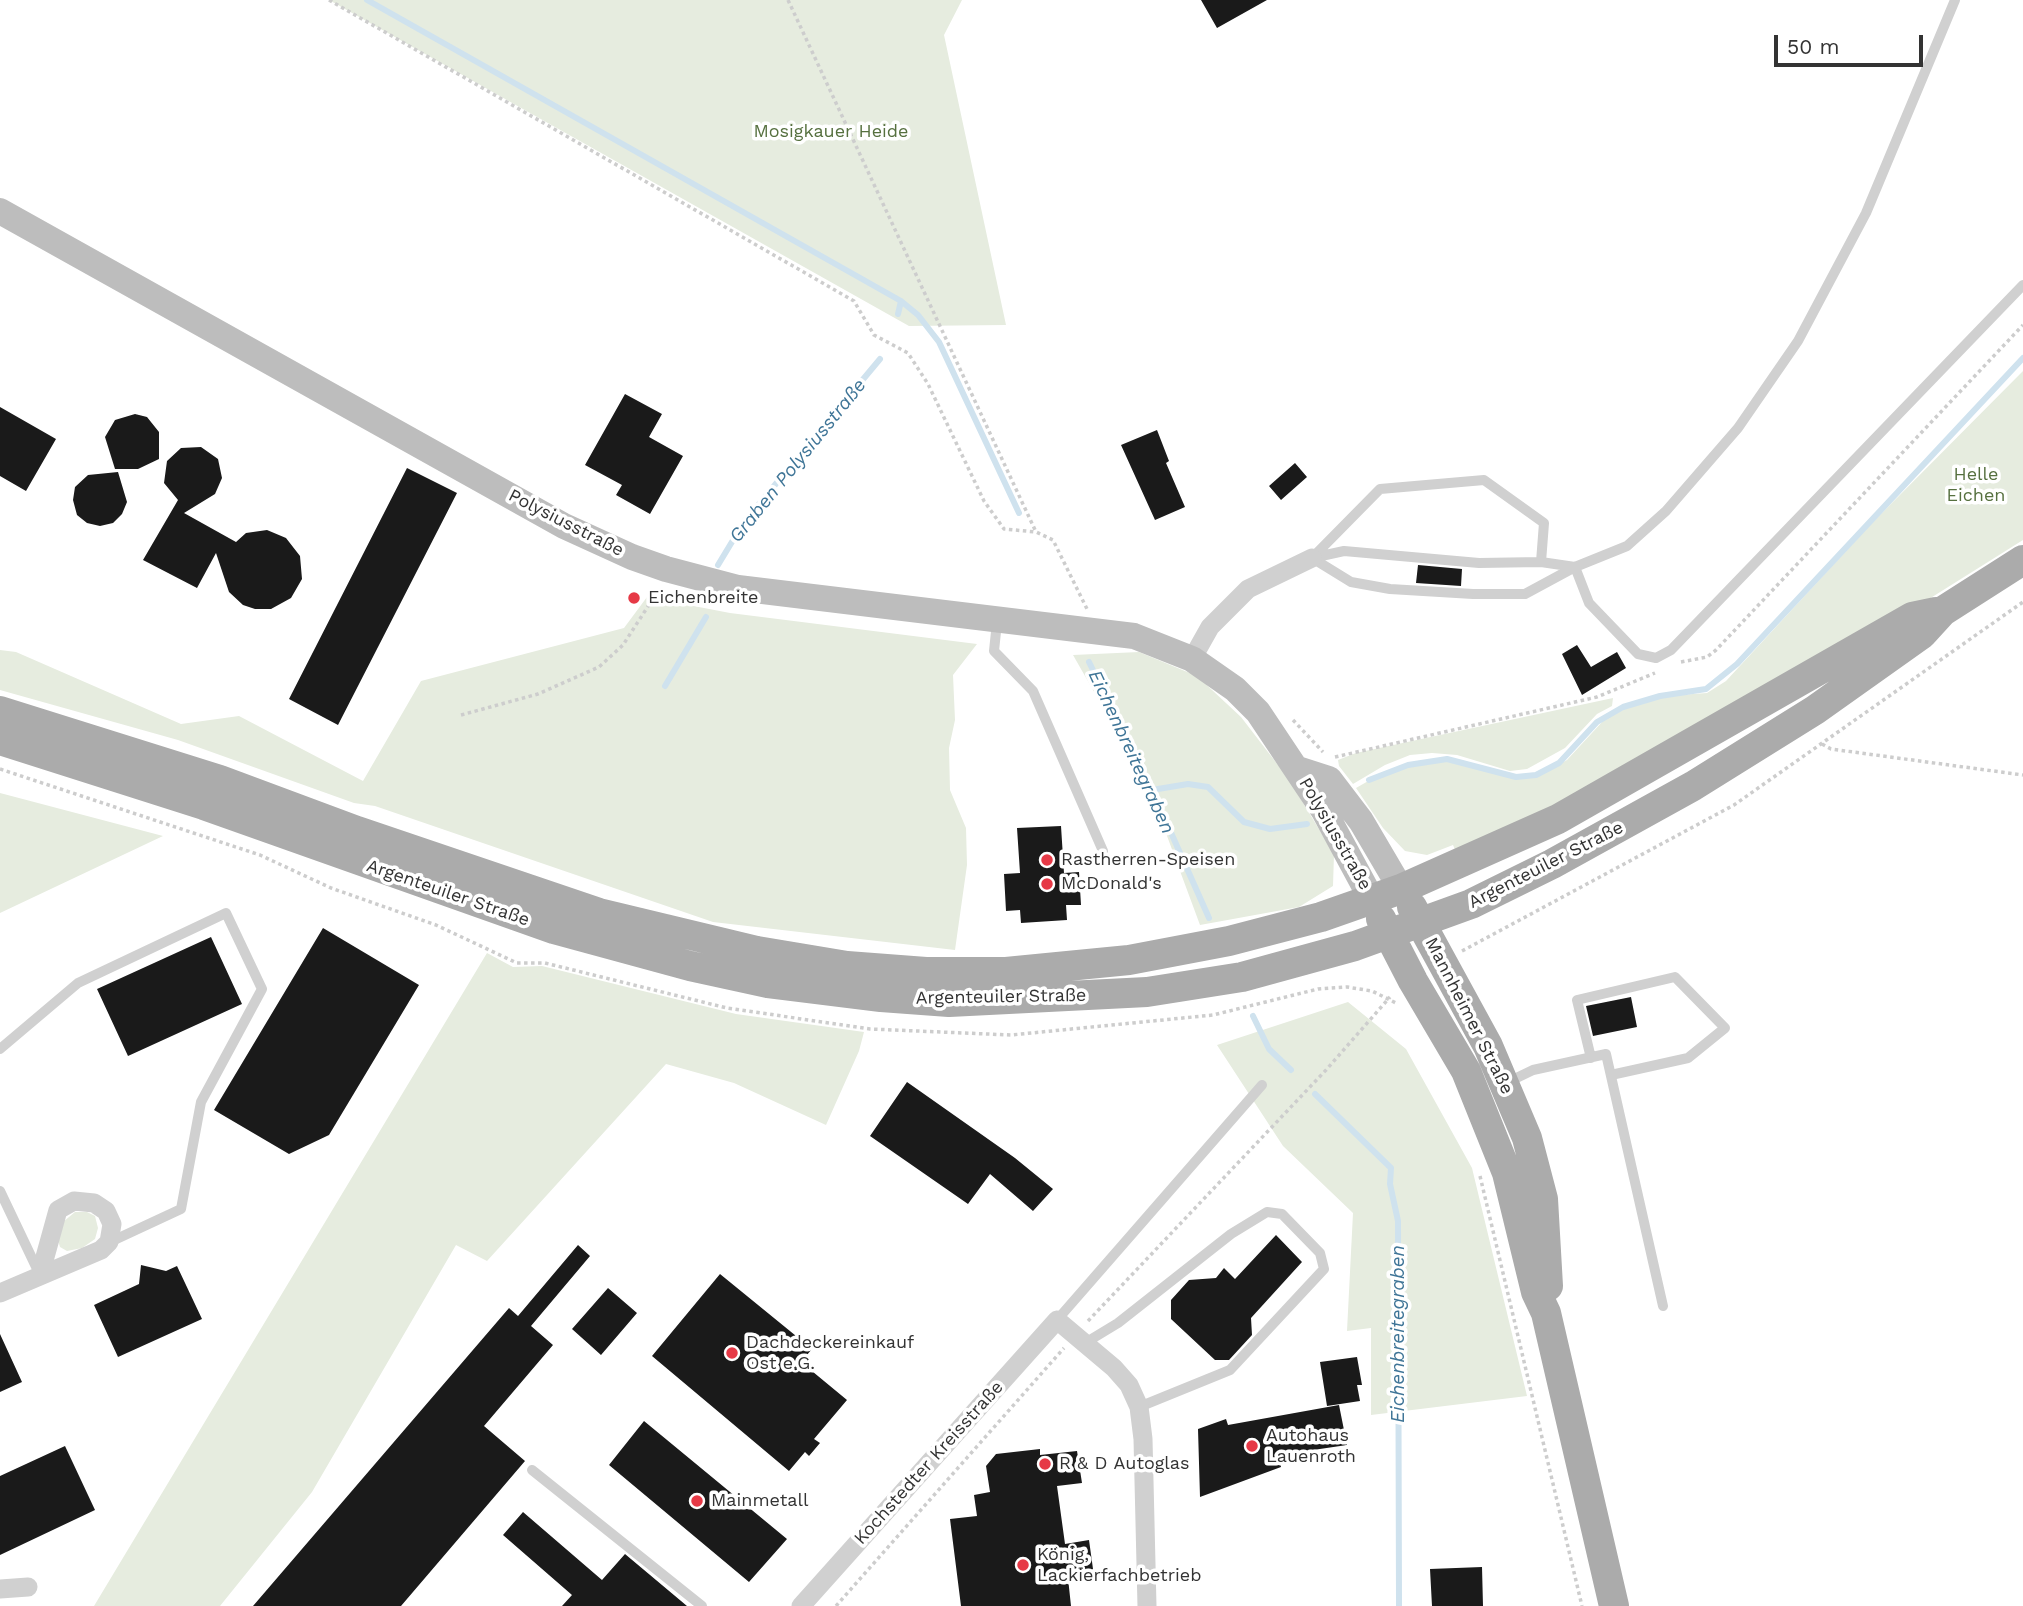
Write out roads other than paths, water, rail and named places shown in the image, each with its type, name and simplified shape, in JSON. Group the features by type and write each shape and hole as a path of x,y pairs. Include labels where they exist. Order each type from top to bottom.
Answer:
{"main road":[{"name":"Argenteuiler Straße","path":"0,740 204,805 554,929 690,966 782,985 949,1002 1147,992 1242,977 1388,936 1471,904 1552,864 1693,786 1815,710 1922,634 1943,611 2023,560"},
{"name":"Argenteuiler Straße","path":"0,711 219,780 357,831 599,913 757,951 847,965 926,972 1068,968 1228,941 1372,900 1401,889 1558,819 1912,617 1943,611"},
{"name":"Mannheimer Straße","path":"1401,889 1505,1083 1527,1138 1543,1199 1548,1240 1546,1313"},
{"name":"Mannheimer Straße","path":"1372,900 1388,936 1450,1041 1481,1101 1507,1173 1536,1292 1546,1313 1614,1606"}],"street":[{"name":"Polysiusstraße","path":"0,211 564,526 632,557 738,588 1134,636 1192,659 1236,690 1258,712 1298,769 1349,852 1372,900"},
{"path":"1192,659 1210,627 1248,589 1312,558"},
{"name":"Polysiusstraße","path":"1298,769 1329,779 1361,821 1401,889"},
{"path":"0,1293 90,1255 109,1242 112,1224 106,1211 94,1203 74,1201 58,1210 40,1275"},
{"path":"1057,1320 1129,1385 1139,1407 1143,1439 1147,1606"},
{"name":"Kochstedter Kreisstraße","path":"801,1606 1057,1320"},
{"path":"0,1589 28,1587"}],"lane":[{"path":"1312,558 1351,582 1390,589 1525,594 1575,567 1627,546 1666,511 1738,428 1798,341 1866,213 1955,0"},
{"path":"1575,567 1589,603 1638,654 1656,658 1671,650 2023,285"},
{"path":"1312,558 1380,489 1484,480 1544,523 1541,562"},
{"path":"1312,558 1344,551 1479,563 1541,562 1575,567"},
{"path":"998,618 994,650 1033,691 1103,851"},
{"path":"0,1049 78,983 226,913 262,989 201,1102 181,1209 109,1242"},
{"path":"1591,1058 1577,1000 1675,977 1725,1028 1688,1058 1611,1075"},
{"path":"1505,1083 1533,1070 1606,1054 1663,1306"},
{"path":"1057,1320 1262,1085"},
{"path":"0,1191 40,1275"},
{"path":"1080,1339 1118,1323 1231,1234 1267,1212 1282,1214 1321,1253 1324,1269 1230,1370 1139,1407"},
{"path":"532,1470 702,1606"}],"waterway":[{"path":"367,0 901,301 918,315 939,342 1019,513"},
{"name":"Graben Polysiusstraße","path":"898,314 901,301"},
{"path":"1369,780 1408,765 1447,759 1516,777 1536,775 1559,763 1597,722 1623,707 1660,696 1706,689 1737,664 2023,358"},
{"name":"Graben Polysiusstraße","path":"718,565 744,522 880,359"},
{"name":"Graben Polysiusstraße","path":"665,686 706,617"},
{"name":"Eichenbreitegraben","path":"1089,662 1152,790 1209,918"},
{"path":"1152,790 1188,784 1208,787 1244,822 1270,829 1307,824"},
{"name":"Eichenbreitegraben","path":"1253,1016 1269,1049 1291,1070"},
{"name":"Eichenbreitegraben","path":"1315,1094 1391,1168 1390,1184 1398,1221 1399,1606"}],"place":[{"name":"Eichenbreite","path":"634,598"},
{"name":"Rastherren-Speisen","path":"1047,860"},
{"name":"McDonald's","path":"1047,884"},
{"name":"Dachdeckereinkauf Ost e.G.","path":"732,1353"},
{"name":"Autohaus Lauenroth","path":"1252,1446"},
{"name":"R & D Autoglas","path":"1045,1464"},
{"name":"Mainmetall","path":"697,1501"},
{"name":"König, Lackierfachbetrieb","path":"1023,1565"}],"park label":[{"name":"Mosigkauer Heide","path":"831,132"},
{"name":"Helle Eichen","path":"1976,485"}]}
